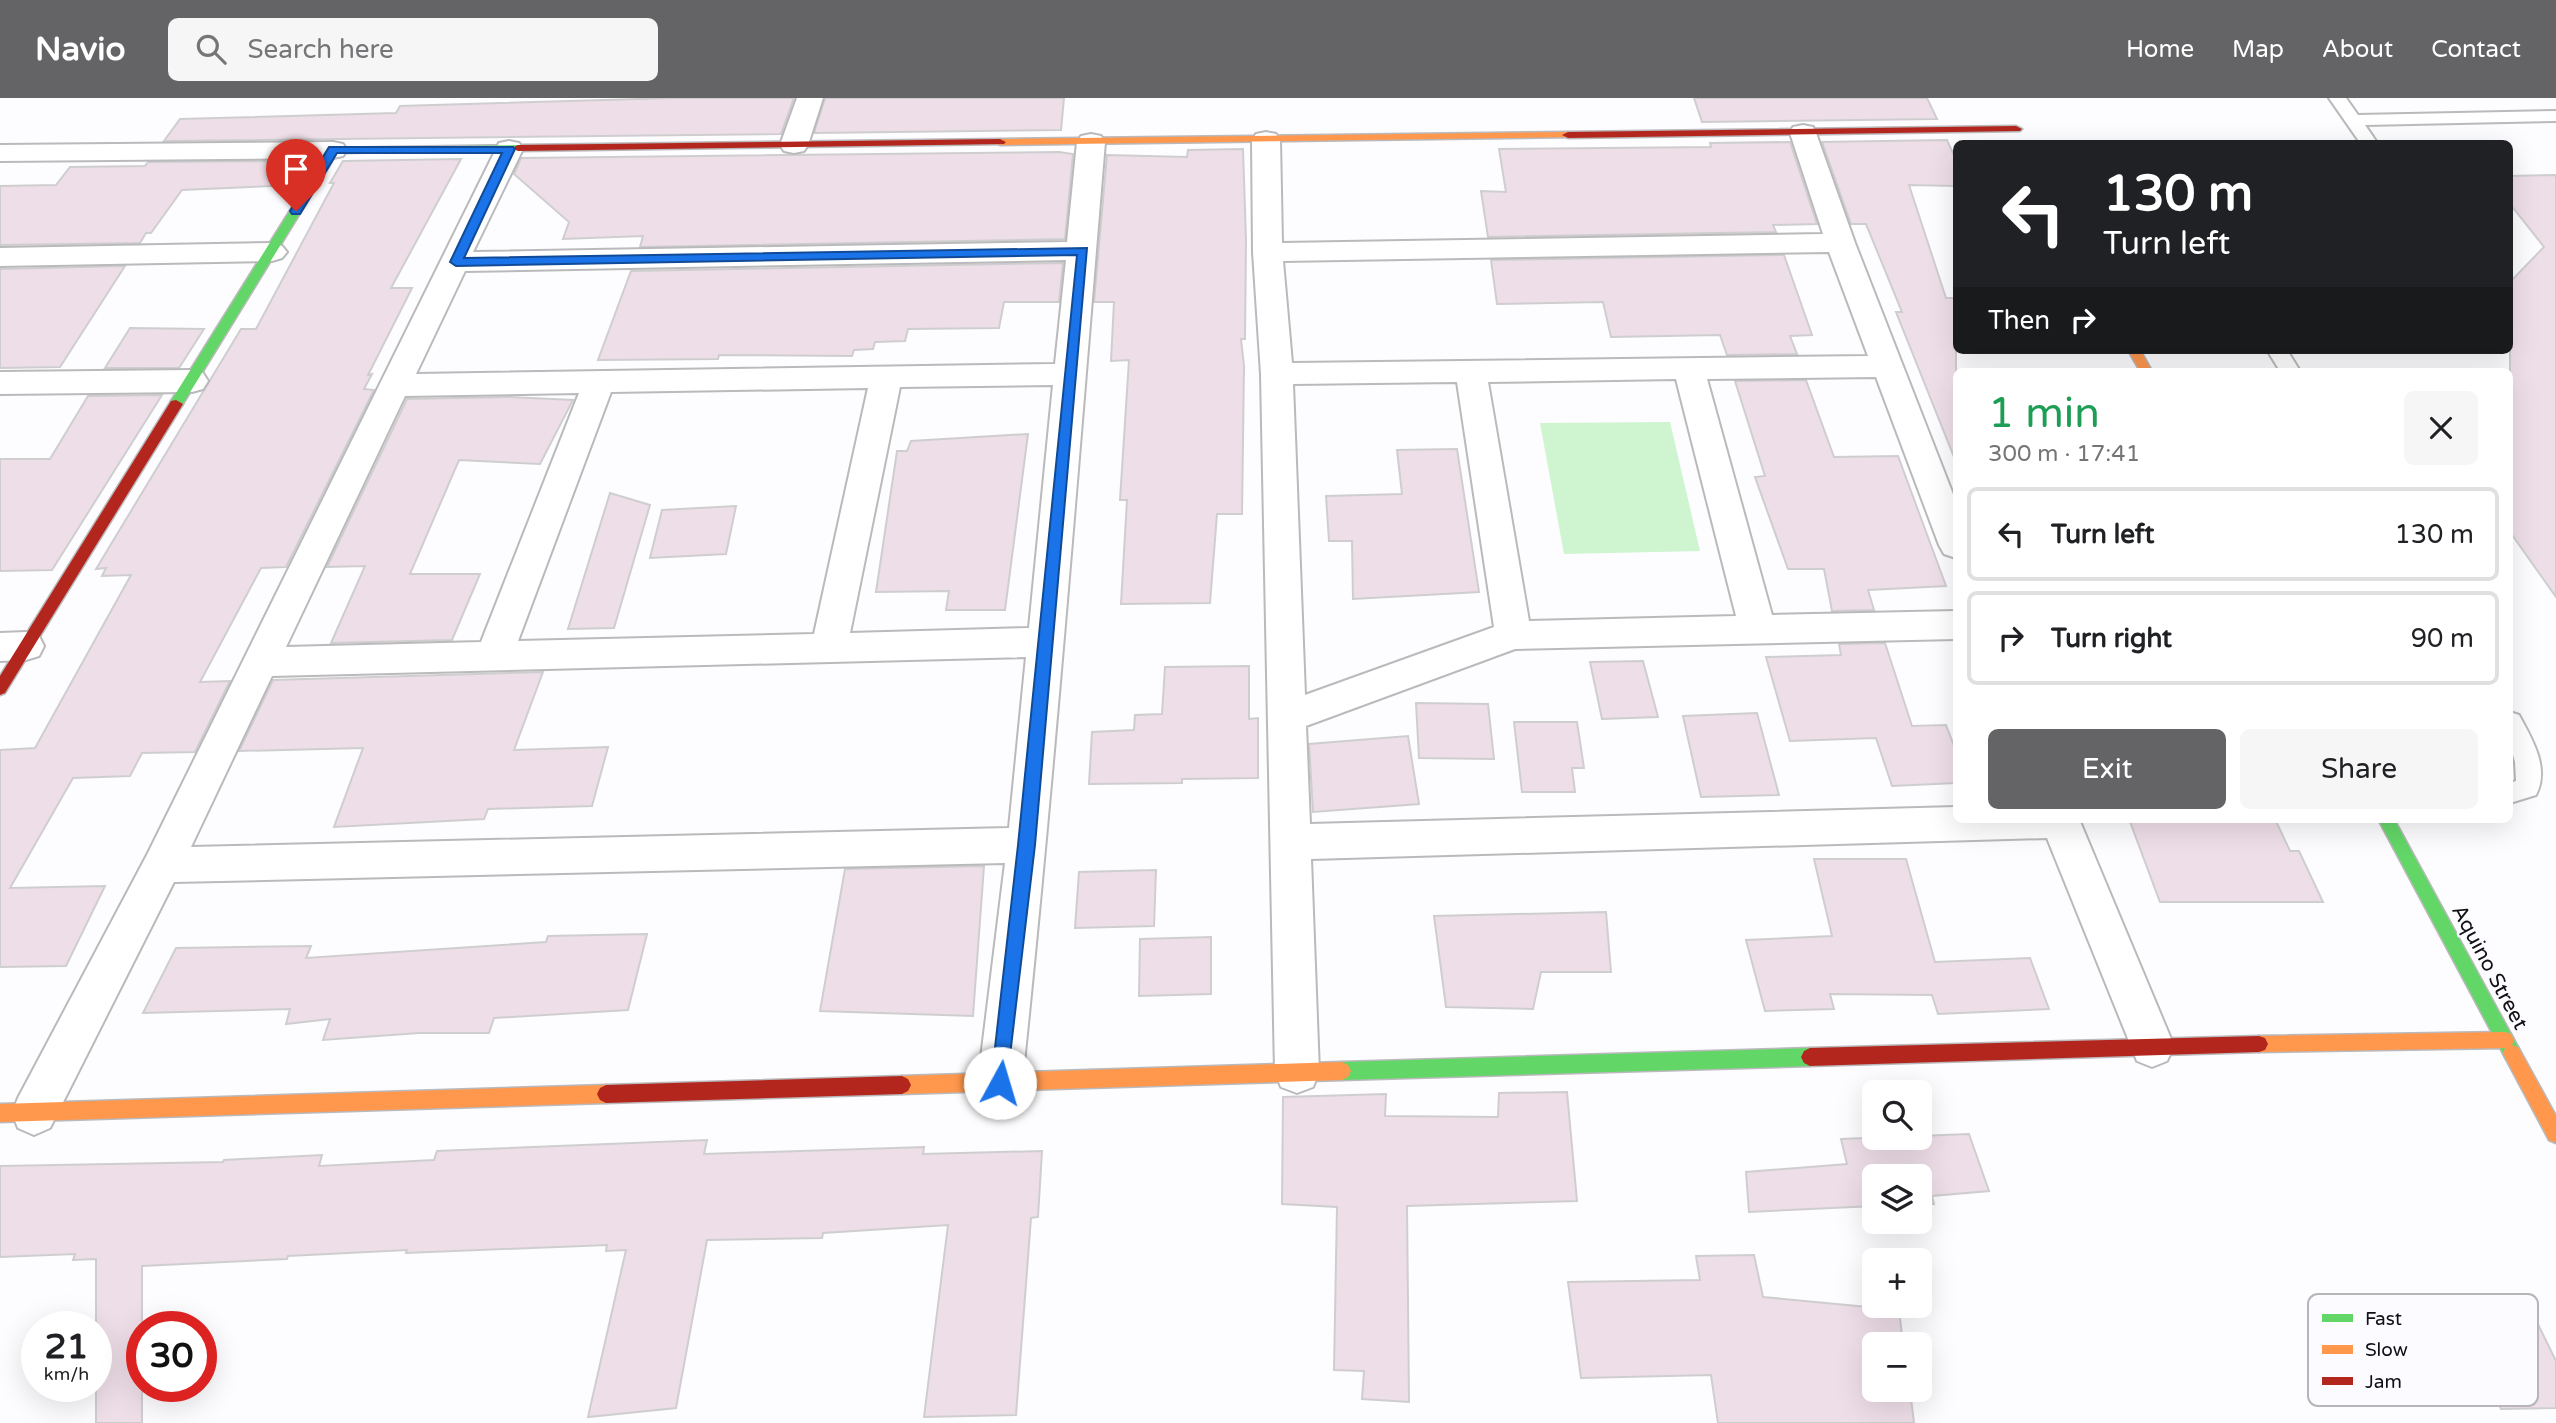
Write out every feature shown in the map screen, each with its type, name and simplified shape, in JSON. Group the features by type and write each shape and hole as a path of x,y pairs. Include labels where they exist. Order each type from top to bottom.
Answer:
{"street":[{"path":"794,145 810,98"},
{"path":"2004,108 2020,136"},
{"path":"0,153 1802,133 2020,136"},
{"path":"1802,133 1840,243 1953,537"},
{"path":"1266,140 1268,252 1276,374 1288,716 1297,1072"},
{"path":"1000,1083 1027,845 1091,142"},
{"path":"17,1113 162,865 509,149"},
{"path":"0,689 13,646 192,381 333,150"},
{"path":"1268,252 1840,243"},
{"path":"456,262 1083,251"},
{"path":"0,257 272,252"},
{"path":"1276,374 1471,374 1888,366"},
{"path":"1689,370 1757,628"},
{"path":"394,385 1071,374"},
{"path":"1471,374 1513,635"},
{"path":"829,648 886,377"},
{"path":"0,383 192,381"},
{"path":"494,656 599,382"},
{"path":"1288,716 1513,635 1953,625"},
{"path":"259,663 1046,642"},
{"path":"1292,842 1954,823"},
{"path":"2060,823 2152,1045"},
{"name":"Aquino Street","path":"2388,823 2505,1040 2552,1118"},
{"path":"162,865 1027,845"},
{"path":"17,1113 2152,1045 2505,1040"}],"lane":[{"path":"2337,98 2367,140"},
{"path":"2354,120 2556,116"},
{"path":"2513,728 2528,761 2530,777 2527,788 2513,792"}],"green space":[{"path":"1670,422 1700,551 1564,554 1540,423"}],"building":[{"path":"673,98 794,98 781,134 164,141 180,119 396,113 400,106"},
{"path":"825,98 1064,98 1061,130 814,133"},
{"path":"1694,98 1927,98 1937,119 1702,122"},
{"path":"1947,140 1953,153 1953,186 1909,185 1946,298 1953,298 1953,354 1956,354 1956,368 1953,368 1953,454 1896,312 1902,312 1866,224 1851,224 1822,142"},
{"path":"1790,142 1817,224 1773,225 1776,232 1488,237 1481,191 1506,192 1499,149 1711,147 1710,143"},
{"path":"1243,149 1246,240 1245,339 1241,339 1244,366 1242,514 1217,514 1210,603 1121,604 1127,500 1120,500 1129,360 1111,361 1114,302 1094,302 1107,155 1187,157 1188,150"},
{"path":"1059,152 1073,154 1065,239 640,247 643,236 563,239 569,222 514,174 521,158"},
{"path":"461,159 391,288 412,288 368,375 372,374 364,389 374,390 286,567 261,568 200,682 230,681 195,752 142,753 130,776 73,778 10,888 105,886 66,966 0,967 0,750 35,748 131,575 102,576 106,568 96,569 241,329 256,329 334,183 330,183 343,161"},
{"path":"309,161 294,185 182,190 151,233 146,233 140,243 0,245 0,186 56,185 70,167 145,166 148,162"},
{"path":"2556,175 2556,597 2513,536 2513,368 2510,368 2510,354 2513,354 2513,279 2544,247 2513,208 2513,176"},
{"path":"1784,255 1812,335 1790,336 1797,354 1727,355 1720,335 1611,337 1603,302 1497,304 1491,260"},
{"path":"1063,263 1059,302 1004,302 999,328 908,329 905,341 875,342 873,349 854,350 852,356 719,355 718,359 598,360 631,271"},
{"path":"125,266 60,367 0,368 0,269"},
{"path":"130,328 204,329 179,368 105,368"},
{"path":"1806,380 1834,457 1898,456 1946,586 1868,590 1874,610 1832,611 1824,569 1788,569 1755,477 1765,476 1735,381"},
{"path":"162,395 52,570 0,571 0,459 50,459 88,396"},
{"path":"509,397 573,400 540,464 459,460 410,574 480,574 452,640 331,643 365,566 327,567 407,399"},
{"path":"1028,434 1005,610 946,610 949,591 876,592 897,451 907,451 911,441"},
{"path":"1457,449 1479,592 1353,599 1352,541 1329,541 1326,496 1402,494 1397,450"},
{"path":"610,493 650,505 614,628 568,629"},
{"path":"736,506 726,554 650,558 662,510"},
{"path":"1885,643 1912,726 1946,725 1953,743 1953,783 1892,786 1876,738 1790,741 1766,657 1841,655 1839,644"},
{"path":"1643,661 1658,717 1602,719 1590,662"},
{"path":"1249,666 1249,719 1258,718 1258,778 1182,779 1182,783 1089,784 1092,732 1134,730 1135,715 1162,714 1165,667"},
{"path":"543,672 514,750 608,747 592,806 488,809 484,819 334,827 363,748 239,751 273,680"},
{"path":"1416,703 1488,704 1494,759 1419,758"},
{"path":"1757,713 1779,795 1701,797 1683,716"},
{"path":"1514,722 1577,722 1584,768 1572,768 1575,792 1522,792"},
{"path":"1408,736 1419,804 1313,812 1309,744"},
{"path":"2130,823 2277,823 2290,851 2299,851 2323,902 2160,902"},
{"path":"1814,859 1906,859 1935,962 2030,958 2049,1009 1938,1014 1932,995 1830,994 1834,1009 1765,1011 1746,940 1832,936"},
{"path":"984,866 973,1016 820,1011 845,869"},
{"path":"1156,870 1154,926 1075,928 1079,872"},
{"path":"1606,912 1611,972 1541,972 1533,1009 1446,1007 1434,916"},
{"path":"647,934 628,1010 494,1018 489,1033 419,1033 323,1040 330,1019 286,1024 290,1009 143,1013 176,948 311,946 306,958 546,942 548,936"},
{"path":"1211,937 1211,994 1139,996 1140,939"},
{"path":"1567,1092 1577,1201 1407,1206 1409,1402 1362,1399 1364,1371 1334,1370 1337,1207 1282,1204 1283,1097 1386,1094 1385,1116 1498,1117 1499,1093"},
{"path":"1969,1134 1989,1191 1932,1196 1932,1164 1862,1164 1862,1207 1749,1212 1746,1172 1847,1164 1841,1139 1862,1138 1862,1150 1932,1150 1932,1135"},
{"path":"707,1140 704,1154 924,1147 923,1154 1042,1151 1038,1217 1031,1218 1016,1415 924,1417 948,1225 823,1233 822,1238 707,1240 676,1408 588,1417 626,1250 606,1251 607,1245 406,1253 407,1250 142,1266 142,1311 126,1311 126,1402 142,1402 142,1423 96,1423 96,1402 112,1402 112,1311 96,1311 96,1259 73,1260 75,1254 0,1257 0,1166 223,1162 322,1155 319,1166 434,1160 437,1151"},
{"path":"1754,1255 1763,1297 1862,1306 1862,1318 1900,1318 1902,1332 1862,1332 1862,1402 1911,1402 1914,1423 1718,1423 1711,1375 1581,1378 1568,1282 1700,1280 1696,1256"},
{"path":"2538,1324 2556,1361 2556,1408 2501,1409 2500,1406 2538,1406"}],"traffic: fast":[{"path":"176,404 333,150 518,148"},
{"path":"2388,823 2512,1053"},
{"path":"1342,1071 1810,1057"}],"traffic: slow":[{"path":"1000,142 1568,135"},
{"path":"2136,354 2144,368"},
{"path":"2259,1044 2505,1040"},
{"path":"2512,1053 2556,1134"},
{"path":"902,1085 1342,1071"},
{"path":"0,1113 606,1094"}],"traffic: jam":[{"path":"1568,135 2016,129"},
{"path":"518,148 1000,142"},
{"path":"0,689 176,404"},
{"path":"1810,1057 2259,1044"},
{"path":"606,1094 902,1085"}],"route":[{"path":"296,211 333,150 509,149 456,262 1083,251 1027,845 1000,1083"}]}
